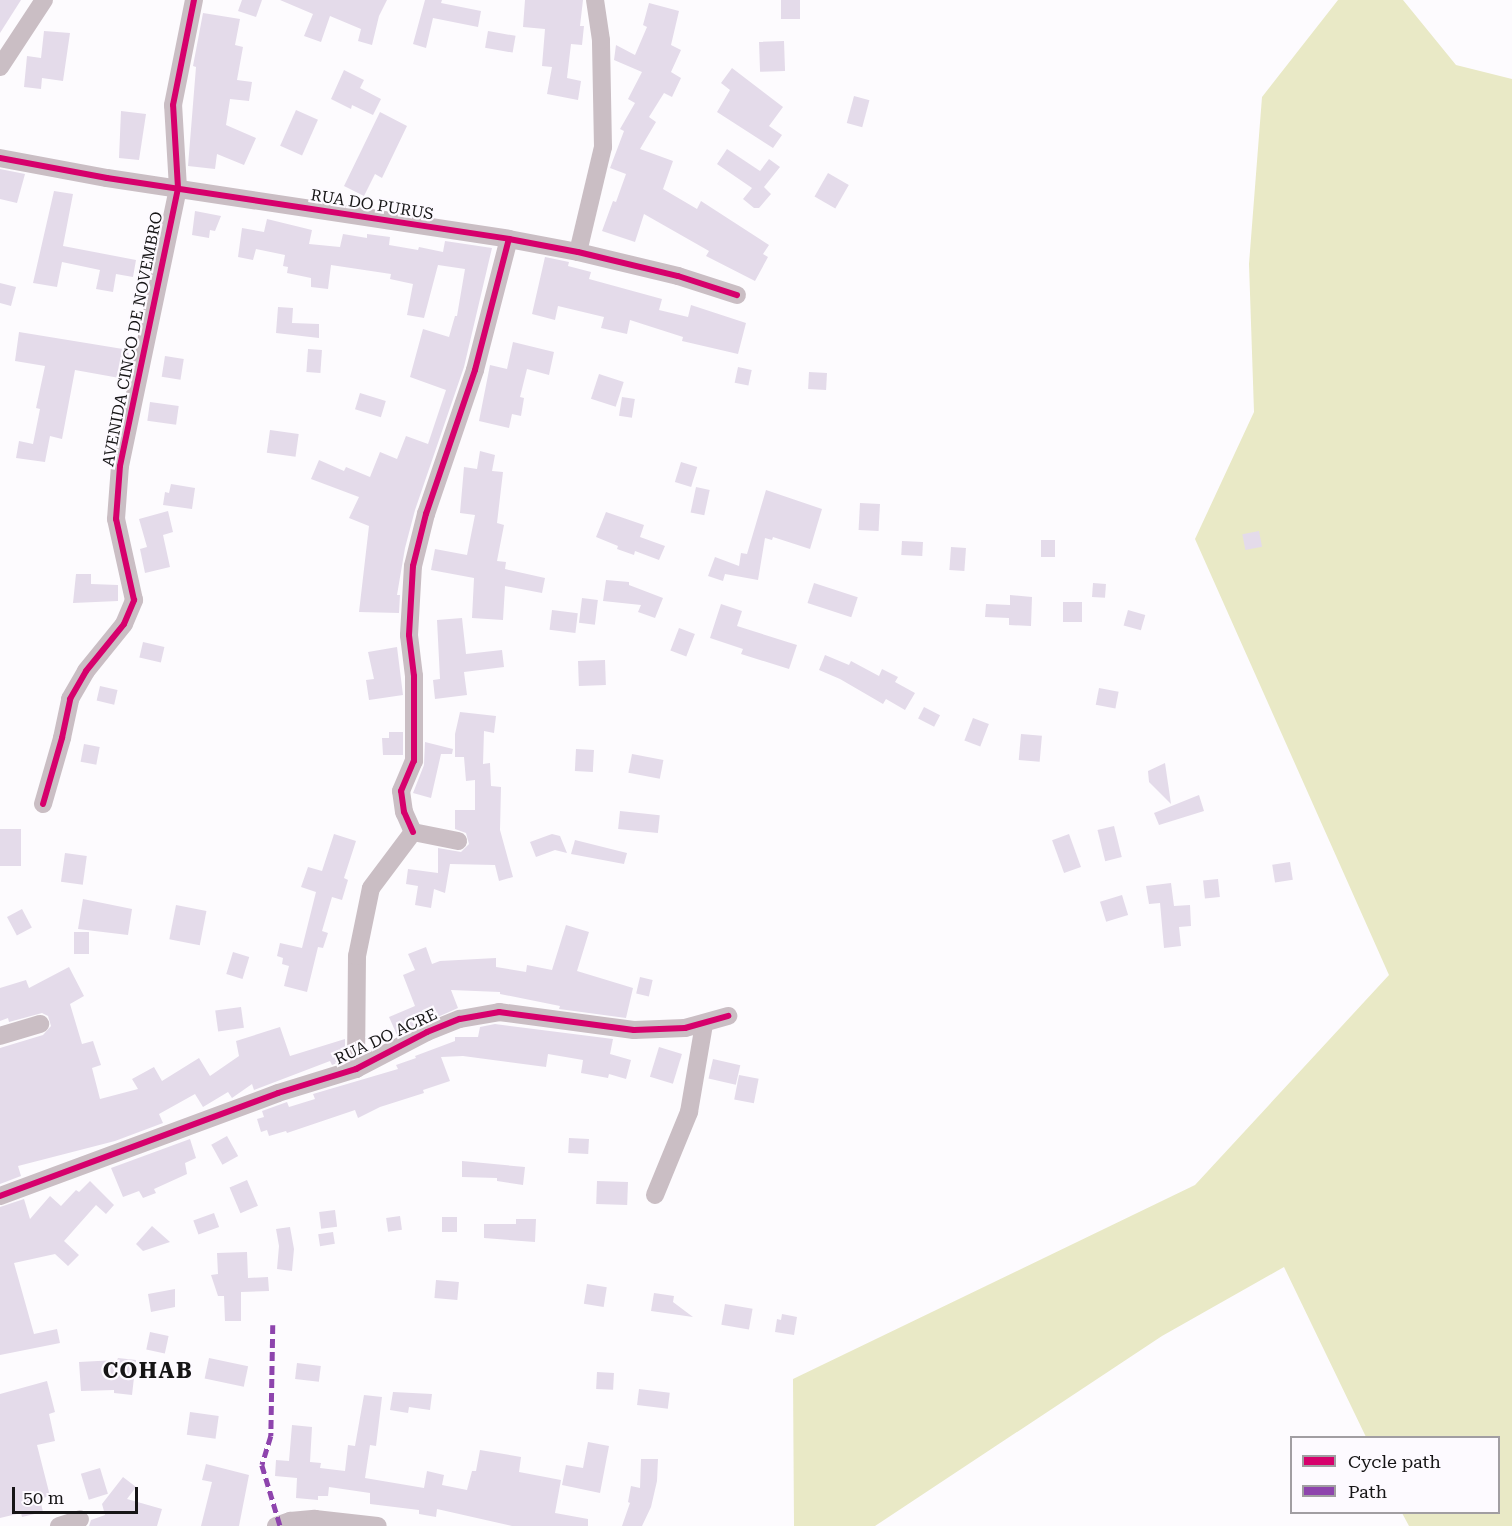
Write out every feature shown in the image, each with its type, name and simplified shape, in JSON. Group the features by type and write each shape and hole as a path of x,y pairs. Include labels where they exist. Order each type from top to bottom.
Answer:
{"street":[{"path":"0,67 44,0"},
{"name":"AVENIDA CINCO DE NOVEMBRO","path":"43,804 63,738 70,699 86,671 124,624 134,600 116,519 120,466 178,188 173,105 194,0"},
{"path":"578,252 603,147 602,40 596,0"},
{"name":"RUA DO PURUS","path":"0,158 509,239 578,252 678,276 737,296"},
{"path":"458,841 413,832 404,812 401,791 414,761 414,676 409,635 413,566 426,514 475,370 509,239"},
{"name":"RUA DO ACRE","path":"356,1069 357,956 371,888 413,832"},
{"name":"RUA DO ACRE","path":"0,1196 278,1093 356,1069 428,1032 460,1019 499,1012 617,1030 670,1030 704,1024 728,1016"},
{"path":"0,1036 40,1024"},
{"path":"655,1195 689,1112 704,1024"},
{"path":"59,1526 80,1519"},
{"path":"276,1526 290,1521 315,1519 378,1526"}],"green space":[{"path":"1338,0 1403,0 1456,65 1512,79 1512,1526 1409,1526 1403,1514 1500,1514 1500,1436 1366,1436 1284,1267 1162,1336 875,1526 794,1526 793,1379 1195,1185 1389,975 1195,539 1254,412 1249,264 1262,97"}],"building":[{"path":"0,0 21,0 0,33"},
{"path":"242,0 262,0 256,17 238,11"},
{"path":"280,0 387,0 379,16 372,45 358,41 361,29 330,16 321,42 304,36 313,14"},
{"path":"425,0 442,0 441,3 481,11 478,27 433,18 426,48 413,44"},
{"path":"525,0 583,0 580,26 584,26 582,45 571,44 567,78 581,81 578,100 547,94 552,67 542,66 545,29 523,27"},
{"path":"781,0 800,0 800,19 781,19"},
{"path":"649,3 679,11 671,45 681,50 671,72 681,78 672,97 664,93 649,117 656,122 640,149 673,161 663,189 697,209 701,201 769,245 763,254 768,257 755,281 706,256 709,251 644,214 635,242 602,231 626,174 610,168 624,131 620,129 635,103 628,99 642,72 614,60 616,45 635,55 647,27 643,25"},
{"path":"203,13 240,19 235,45 243,47 237,80 252,82 249,101 230,99 226,125 256,138 244,165 217,154 215,169 188,166 196,67 193,66"},
{"path":"44,31 70,33 63,81 42,78 41,89 24,87 27,56 41,58"},
{"path":"488,31 516,36 513,53 485,48"},
{"path":"784,41 785,71 760,72 759,42"},
{"path":"732,68 783,107 769,126 782,135 773,148 717,112 730,90 721,83"},
{"path":"344,70 364,80 360,88 381,99 373,115 352,105 351,109 331,99"},
{"path":"854,96 869,100 862,127 847,123"},
{"path":"296,110 318,120 302,155 280,146"},
{"path":"121,111 146,114 139,160 119,158"},
{"path":"380,112 407,126 382,178 375,174 364,196 344,186"},
{"path":"727,149 760,171 769,159 780,167 764,187 771,194 759,208 754,208 743,199 752,188 717,164"},
{"path":"0,169 25,174 17,203 0,199"},
{"path":"828,173 849,185 835,208 814,196"},
{"path":"54,191 73,194 63,246 136,260 133,277 116,274 113,292 96,289 100,270 62,262 57,287 33,283"},
{"path":"195,211 221,216 215,231 210,230 209,238 192,235"},
{"path":"267,219 312,230 309,244 340,247 343,234 367,238 367,234 390,237 389,245 418,250 419,247 443,252 445,241 492,248 464,367 415,510 405,548 397,595 400,595 399,613 359,612 369,526 349,518 359,497 311,479 319,460 344,471 346,467 370,477 380,452 397,459 406,436 428,444 446,390 410,377 423,329 449,337 455,316 457,316 465,269 438,265 424,318 407,315 413,284 390,279 391,274 331,265 328,289 311,287 311,278 287,273 288,267 283,266 285,255 256,249 253,260 238,257 242,228 264,232"},
{"path":"545,257 569,262 568,266 591,272 589,279 662,299 659,310 688,317 691,305 746,323 738,354 682,341 683,337 630,320 627,334 601,328 604,317 558,306 555,320 532,314"},
{"path":"0,283 16,287 11,306 0,303"},
{"path":"278,307 293,308 292,323 319,324 319,338 276,333"},
{"path":"19,332 129,350 125,379 75,370 62,439 50,436 45,462 16,458 19,441 33,444 40,409 36,408 45,366 15,361"},
{"path":"513,342 554,352 549,375 527,369 520,397 524,398 521,416 512,414 509,428 479,421 490,365 507,369"},
{"path":"308,349 322,350 320,373 306,372"},
{"path":"165,356 184,359 180,380 162,377"},
{"path":"738,367 752,370 748,386 735,383"},
{"path":"809,372 827,373 826,390 808,389"},
{"path":"599,374 624,382 616,407 591,399"},
{"path":"360,393 386,401 381,417 355,409"},
{"path":"622,397 635,399 632,418 619,416"},
{"path":"150,402 179,406 176,425 147,421"},
{"path":"270,430 299,434 296,457 267,453"},
{"path":"480,451 495,455 492,471 503,472 497,523 504,525 497,561 506,562 505,569 545,578 542,593 505,586 503,620 472,618 474,578 431,570 435,549 467,555 475,515 460,513 464,467 477,469"},
{"path":"681,462 697,467 691,487 675,482"},
{"path":"171,484 195,488 192,509 163,505 165,492 169,493"},
{"path":"696,487 710,490 704,515 691,512"},
{"path":"766,490 822,509 810,549 773,537 772,540 765,538 758,580 725,574 723,581 708,576 715,557 739,566 741,553 747,554"},
{"path":"860,503 880,504 879,531 859,530"},
{"path":"168,511 173,532 163,535 170,567 145,573 140,549 147,547 139,519"},
{"path":"606,512 644,525 640,537 665,546 659,560 635,551 634,555 617,549 618,546 596,537"},
{"path":"1259,531 1262,547 1245,550 1242,534"},
{"path":"1041,540 1055,540 1055,557 1041,557"},
{"path":"902,541 923,542 922,556 901,555"},
{"path":"951,547 966,548 964,571 949,570"},
{"path":"76,574 91,574 91,584 118,585 118,601 73,603"},
{"path":"606,580 629,582 629,585 663,598 655,618 638,612 641,605 603,601"},
{"path":"814,583 858,597 851,617 808,603"},
{"path":"1093,583 1106,584 1105,598 1092,597"},
{"path":"1010,595 1032,597 1031,626 1009,625 1009,618 985,617 986,604 1010,605"},
{"path":"582,598 598,600 595,625 579,623"},
{"path":"1063,602 1082,602 1082,622 1063,622"},
{"path":"721,604 742,611 737,626 797,645 789,669 741,654 743,649 710,638"},
{"path":"552,610 578,613 575,633 550,630"},
{"path":"1128,610 1145,615 1141,630 1124,625"},
{"path":"462,618 466,654 502,650 504,667 464,672 467,695 435,699 433,680 440,679 437,620"},
{"path":"679,628 695,634 686,656 670,650"},
{"path":"143,642 164,647 161,663 139,658"},
{"path":"397,647 403,695 369,700 366,680 374,679 368,652"},
{"path":"825,655 849,665 851,661 879,676 882,669 898,677 895,682 915,693 905,710 886,699 883,704 840,679 819,670"},
{"path":"605,660 606,685 579,686 578,661"},
{"path":"100,686 118,690 114,705 97,701"},
{"path":"1099,688 1119,692 1115,709 1096,705"},
{"path":"924,707 940,715 934,727 918,719"},
{"path":"460,712 496,716 494,733 484,731 483,764 490,763 491,786 501,787 500,830 513,877 499,881 495,865 450,864 445,893 434,889 431,908 415,905 418,886 406,884 408,869 438,873 438,848 461,852 469,844 466,833 455,829 455,810 475,810 475,780 466,781 464,757 455,757 455,734"},
{"path":"973,718 989,724 980,746 964,740"},
{"path":"389,732 403,732 403,755 383,755 382,738 389,738"},
{"path":"1021,734 1042,736 1040,762 1019,760"},
{"path":"425,742 453,749 452,754 441,754 431,798 413,793 424,765"},
{"path":"84,744 100,747 96,765 81,762"},
{"path":"576,749 594,750 593,772 575,771"},
{"path":"632,754 663,760 660,779 628,773"},
{"path":"1165,763 1171,804 1149,782 1148,771"},
{"path":"1199,795 1204,811 1159,825 1154,813"},
{"path":"620,811 660,815 658,833 618,829"},
{"path":"1114,826 1122,857 1105,861 1098,830"},
{"path":"0,829 21,829 21,866 0,866"},
{"path":"334,834 356,841 344,878 348,880 342,900 332,897 322,931 328,933 323,948 318,947 307,992 284,986 289,966 282,964 283,958 277,956 280,943 302,948 316,892 301,887 308,867 322,871"},
{"path":"552,834 560,836 567,853 555,850 536,857 530,842"},
{"path":"1069,834 1081,867 1064,873 1052,840"},
{"path":"575,840 627,853 624,864 571,854"},
{"path":"65,853 87,856 83,885 61,882"},
{"path":"1290,862 1293,880 1275,883 1272,865"},
{"path":"1218,879 1220,897 1205,898 1203,881"},
{"path":"1171,883 1174,906 1190,905 1191,926 1179,927 1181,946 1164,948 1160,903 1149,904 1146,886"},
{"path":"1122,895 1128,915 1106,922 1100,902"},
{"path":"83,899 132,909 128,935 78,929"},
{"path":"176,905 206,911 200,945 169,939"},
{"path":"22,909 32,928 17,936 7,917"},
{"path":"566,925 589,932 577,971 633,988 626,1018 559,1009 560,1006 500,994 500,992 451,990 458,1008 397,1035 389,1017 415,1006 403,975 415,970 408,954 426,947 432,964 440,961 496,958 496,967 526,972 527,965 552,970"},
{"path":"74,932 89,932 89,954 74,954"},
{"path":"233,952 249,957 243,979 226,974"},
{"path":"69,967 84,996 70,1004 82,1044 93,1041 101,1065 92,1068 100,1099 138,1089 132,1079 154,1067 162,1081 199,1058 210,1076 239,1056 236,1041 280,1027 290,1056 345,1039 345,1058 332,1065 330,1061 254,1090 252,1084 232,1098 228,1092 203,1107 195,1094 159,1114 163,1123 115,1141 18,1166 21,1176 0,1184 0,1048 43,1035 51,1026 48,1016 42,1013 9,1022 8,1018 0,1021 0,988 26,980 29,988"},
{"path":"640,977 653,980 649,996 636,994"},
{"path":"241,1007 244,1028 218,1031 215,1011"},
{"path":"495,1024 613,1039 610,1054 631,1060 626,1079 609,1074 608,1078 581,1073 583,1060 548,1054 546,1067 463,1056 441,1057 450,1081 423,1090 424,1093 380,1107 358,1118 355,1110 287,1133 286,1131 269,1136 267,1130 261,1132 257,1119 264,1117 262,1111 287,1102 289,1107 315,1099 313,1094 398,1069 396,1065 455,1041 455,1037 478,1037 480,1027"},
{"path":"659,1047 682,1054 673,1084 650,1077"},
{"path":"713,1059 740,1065 736,1085 709,1078"},
{"path":"739,1075 759,1079 754,1103 734,1100"},
{"path":"227,1136 238,1156 222,1165 211,1145"},
{"path":"569,1138 589,1139 588,1154 568,1153"},
{"path":"190,1139 196,1158 185,1163 187,1174 154,1189 156,1193 143,1198 139,1191 123,1197 111,1168"},
{"path":"462,1161 525,1167 523,1185 497,1181 497,1178 462,1177"},
{"path":"247,1180 258,1206 240,1213 230,1187"},
{"path":"90,1181 114,1205 106,1214 96,1205 64,1241 79,1255 68,1266 55,1254 14,1263 34,1334 57,1329 60,1343 0,1355 0,1207 24,1199 30,1219 50,1196 61,1206 76,1190 79,1192"},
{"path":"597,1181 628,1182 627,1205 596,1204"},
{"path":"335,1210 337,1227 321,1229 319,1212"},
{"path":"214,1213 219,1227 198,1235 193,1221"},
{"path":"400,1216 402,1230 388,1232 386,1218"},
{"path":"442,1217 457,1217 457,1232 442,1232"},
{"path":"516,1219 536,1219 535,1242 484,1238 484,1224 516,1224"},
{"path":"152,1226 170,1242 143,1251 136,1244"},
{"path":"290,1227 294,1249 292,1271 277,1269 279,1246 276,1229"},
{"path":"333,1232 335,1244 320,1246 318,1234"},
{"path":"247,1252 248,1278 268,1277 269,1291 241,1292 241,1321 225,1321 224,1296 218,1296 211,1275 218,1274 217,1253"},
{"path":"436,1280 459,1282 457,1300 434,1298"},
{"path":"587,1284 607,1287 604,1307 584,1304"},
{"path":"175,1289 175,1307 151,1312 148,1294"},
{"path":"654,1293 674,1296 673,1302 693,1317 651,1311"},
{"path":"725,1304 753,1309 749,1330 721,1325"},
{"path":"782,1314 797,1317 794,1335 775,1332 777,1319 781,1320"},
{"path":"150,1332 169,1336 165,1354 146,1350"},
{"path":"118,1358 136,1360 132,1395 114,1393 114,1390 81,1391 79,1362 117,1360"},
{"path":"209,1358 248,1366 244,1387 205,1379"},
{"path":"297,1363 321,1366 319,1382 295,1379"},
{"path":"597,1372 614,1373 613,1390 596,1389"},
{"path":"47,1381 55,1412 49,1414 55,1441 37,1445 50,1496 40,1499 43,1512 22,1517 21,1513 0,1518 0,1394"},
{"path":"639,1389 670,1393 668,1409 637,1405"},
{"path":"393,1392 432,1394 430,1410 409,1407 408,1413 390,1410"},
{"path":"364,1395 382,1397 376,1446 370,1445 365,1478 424,1488 427,1471 444,1475 442,1485 467,1490 472,1471 476,1471 480,1450 521,1457 519,1472 561,1480 555,1513 588,1519 588,1526 512,1526 437,1509 436,1517 419,1514 419,1510 370,1504 370,1493 329,1487 328,1496 318,1496 318,1500 296,1498 297,1478 275,1476 276,1460 289,1461 292,1425 312,1427 310,1462 321,1463 320,1468 345,1471 348,1445 355,1446"},
{"path":"190,1412 219,1416 216,1439 187,1435"},
{"path":"588,1442 609,1446 600,1493 562,1485 566,1465 583,1468"},
{"path":"641,1459 658,1459 657,1481 651,1507 642,1526 622,1526 630,1503 628,1502 631,1486 640,1488"},
{"path":"206,1464 249,1475 239,1526 201,1526 212,1482 202,1480"},
{"path":"100,1468 108,1494 89,1500 81,1474"},
{"path":"123,1477 136,1487 127,1499 162,1509 157,1526 89,1526 91,1520 105,1515 102,1504"}],"marked path":[{"path":"273,1325 271,1436 262,1465 280,1525"}],"cycle path":[{"path":"43,804 62,738 70,699 86,671 124,624 134,600 116,519 120,466 178,188 173,105 194,0"},
{"path":"0,158 107,178 509,239 578,252 678,276 737,295"},
{"path":"413,832 404,812 401,791 414,761 414,676 409,635 413,566 426,514 475,370 509,239"},
{"path":"0,1196 278,1093 356,1069 427,1032 460,1019 499,1012 634,1030 685,1028 728,1016"}],"district":[{"name":"COHAB","path":"148,1371"}]}
